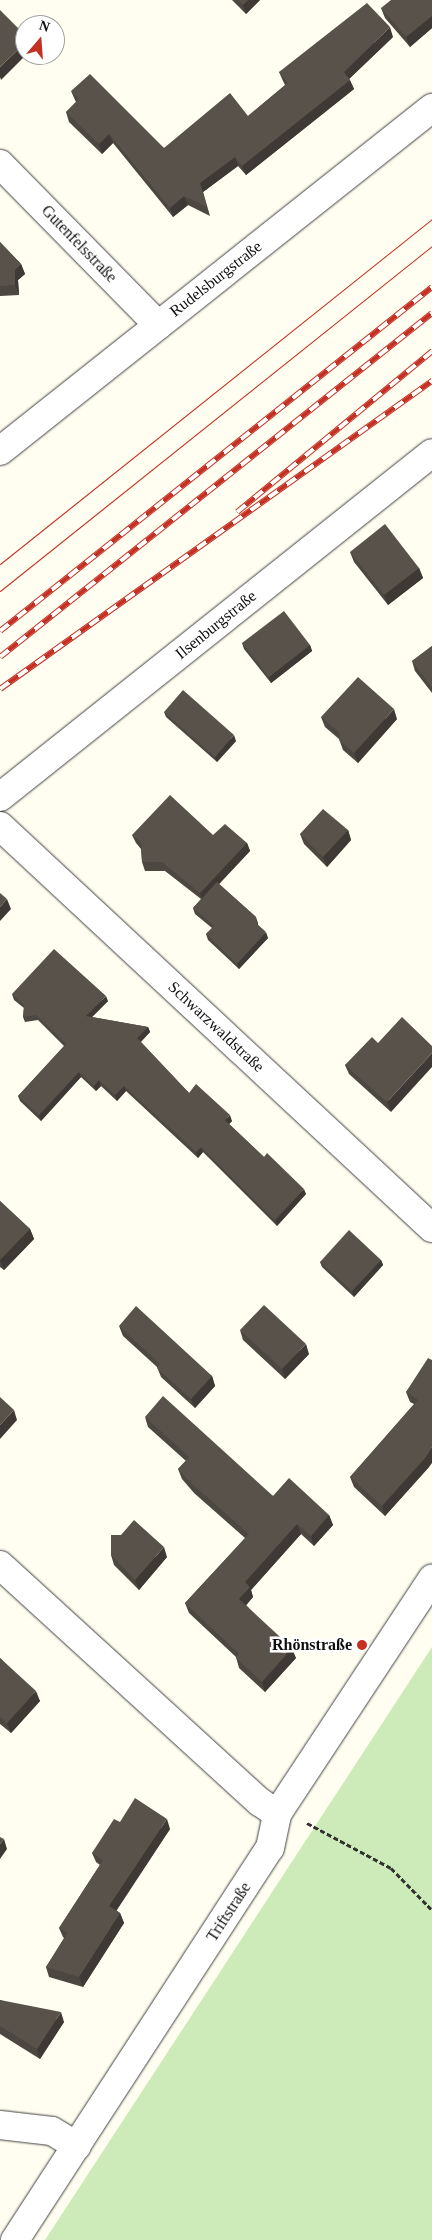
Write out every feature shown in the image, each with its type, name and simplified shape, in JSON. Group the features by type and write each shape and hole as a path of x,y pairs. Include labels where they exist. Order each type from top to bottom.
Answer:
{"street":[{"name":"Rudelsburgstraße","path":"0,451 432,108"},
{"name":"Gutenfelsstraße","path":"0,164 158,325"},
{"name":"Ilsenburgstraße","path":"0,797 432,453"},
{"name":"Schwarzwaldstraße","path":"0,826 432,1228"},
{"path":"0,1564 252,1795 278,1814"},
{"name":"Triftstraße","path":"15,2240 270,1848 278,1814 432,1580"},
{"path":"0,2125 52,2131 77,2146"}],"path":[{"path":"278,1814 312,1825 391,1868 432,1910"}],"green space":[{"path":"432,1647 432,2240 45,2240"}],"building":[{"path":"238,0 248,0 243,5"},
{"path":"391,0 432,0 432,16 406,37 381,8"},
{"path":"367,3 390,27 344,72 350,80 242,166 235,157 200,183 207,207 184,196 170,208 109,134 99,144 66,112 79,99 71,91 90,74 164,148 230,93 248,116 288,83 279,72"},
{"path":"0,10 15,25 15,53 0,67"},
{"path":"0,242 21,264 15,270 15,285 0,286"},
{"path":"385,524 419,568 384,595 350,552"},
{"path":"284,611 310,645 269,677 242,643"},
{"path":"432,646 432,688 412,661"},
{"path":"358,677 394,709 354,753 339,740 340,733 321,717"},
{"path":"183,690 234,735 215,757 164,712"},
{"path":"170,795 213,835 225,824 247,843 200,893 162,862 142,862 141,842 132,835"},
{"path":"323,809 348,830 323,857 300,834"},
{"path":"217,882 256,917 256,923 266,932 237,964 206,934 214,926 193,908"},
{"path":"0,893 7,899 0,907"},
{"path":"54,949 106,996 86,1016 148,1027 137,1038 189,1093 196,1084 230,1115 225,1120 264,1157 267,1153 304,1189 275,1220 201,1147 196,1152 124,1086 115,1095 99,1080 94,1086 79,1072 39,1115 18,1096 66,1044 36,1015 23,1017 24,1005 12,994"},
{"path":"402,1017 432,1046 432,1053 387,1102 345,1065 372,1037 378,1043"},
{"path":"0,1201 30,1229 0,1260"},
{"path":"349,1230 381,1260 352,1291 320,1262"},
{"path":"264,1305 306,1344 282,1369 240,1330"},
{"path":"136,1306 212,1376 191,1399 157,1368 160,1364 119,1326"},
{"path":"428,1358 432,1360 432,1447 426,1457 382,1506 350,1477 418,1400 406,1392"},
{"path":"163,1396 273,1496 289,1478 329,1515 311,1536 297,1524 245,1582 250,1587 239,1599 292,1648 262,1682 236,1658 239,1654 185,1603 249,1534 191,1483 178,1469 189,1457 145,1417"},
{"path":"0,1397 14,1410 0,1425"},
{"path":"134,1520 164,1547 135,1580 111,1555 111,1535 121,1535"},
{"path":"0,1658 36,1691 7,1723 0,1717"},
{"path":"135,1798 167,1819 109,1906 120,1913 79,1977 46,1967 68,1933 59,1928 103,1860 92,1853 114,1819 120,1822"},
{"path":"0,2000 61,2012 37,2049 0,2026"}],"tram line":[{"path":"0,564 432,219"},
{"path":"0,591 432,246"}],"railway":[{"path":"0,631 432,287"},
{"path":"0,657 432,313"},
{"path":"237,512 432,351"},
{"path":"0,689 432,381"}],"place":[{"name":"Rhönstraße","path":"362,1645"}]}
